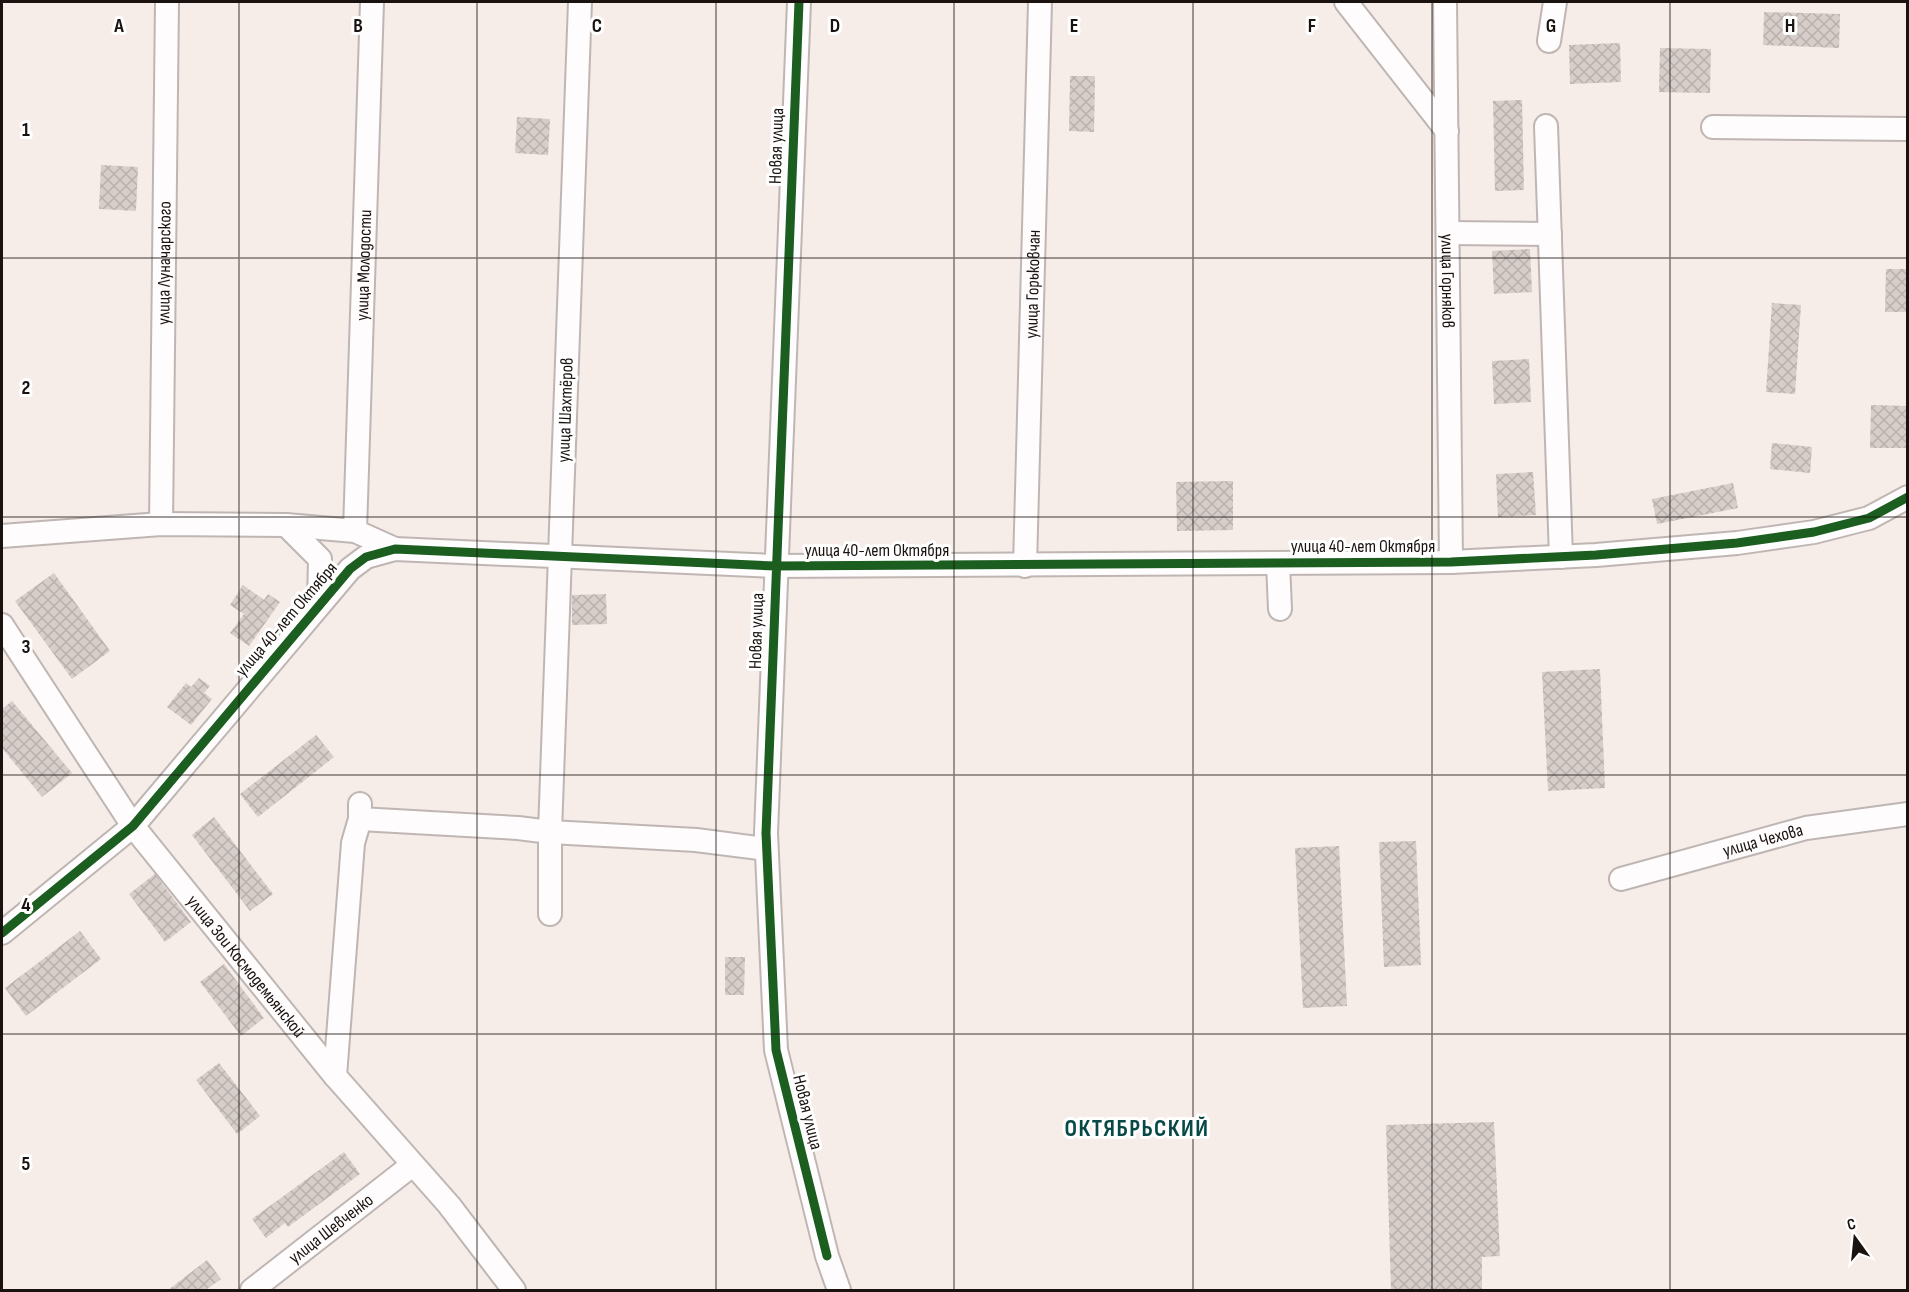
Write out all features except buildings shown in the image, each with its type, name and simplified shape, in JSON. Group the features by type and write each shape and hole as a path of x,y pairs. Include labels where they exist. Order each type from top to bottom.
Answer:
{"street":[{"name":"улица Луначарского","path":"161,524 167,2"},
{"name":"улица Молодости","path":"355,531 372,2"},
{"name":"улица Шахтёров","path":"550,914 550,825 580,2"},
{"name":"Новая улица","path":"799,2 775,566 766,849 776,1050 826,1256 839,1290"},
{"name":"улица Горьковчан","path":"1025,566 1040,2"},
{"path":"1346,2 1447,131"},
{"name":"улица Горняков","path":"1445,2 1451,562"},
{"path":"1549,41 1555,2"},
{"path":"1546,126 1561,557"},
{"path":"1713,127 1908,129"},
{"path":"1448,233 1550,234"},
{"name":"улица 40-лет Октября","path":"2,933 133,826 350,569 366,557 395,549 775,566 1451,562 1561,557 1737,543 1814,532 1869,518 1908,497"},
{"name":"улица 40-лет Октября","path":"2,536 161,524 286,525 355,531 395,549"},
{"path":"286,525 320,559 319,604"},
{"path":"1278,562 1280,609"},
{"name":"улица Зои Космодемьянской","path":"2,625 133,826 335,1076 411,1166 449,1205 514,1290"},
{"path":"335,1076 353,843 360,812 518,828 550,825 766,849"},
{"name":"улица Чехова","path":"1621,879 1806,828 1908,813"},
{"name":"улица Шевченко","path":"252,1290 411,1166"}],"cycle path":[{"path":"799,2 766,833 776,1050 827,1256"},
{"path":"2,933 133,826 350,569 366,557 395,549 775,566 1451,562 1596,555 1737,543 1814,532 1869,518 1908,497"}],"district":[{"name":"ОКТЯБРЬСКИЙ","path":"1137,1128"}]}
